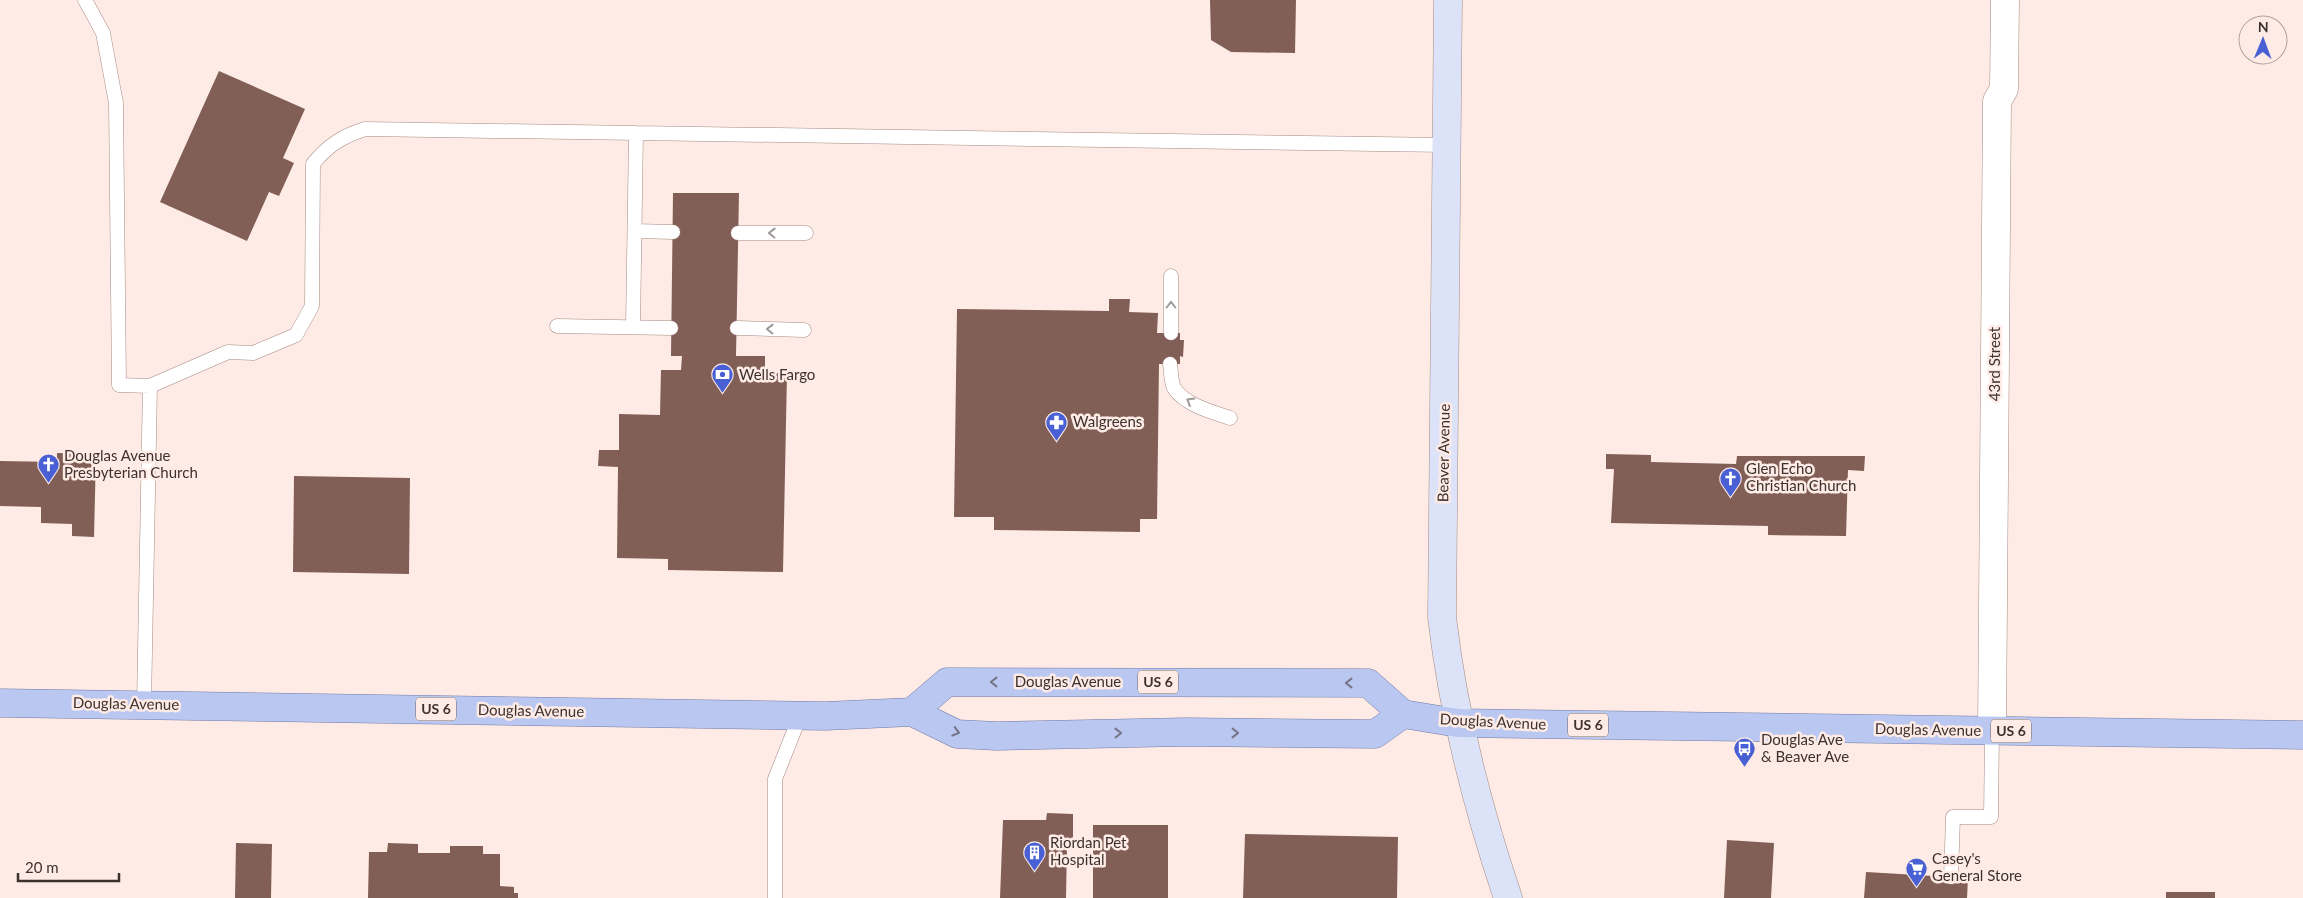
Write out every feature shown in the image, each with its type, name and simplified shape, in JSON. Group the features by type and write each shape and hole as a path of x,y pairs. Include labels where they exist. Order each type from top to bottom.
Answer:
{"main road":[{"name":"Beaver Avenue","path":"1448,0 1442,616 1448,674 1458,723 1493,854 1508,898"},
{"name":"Douglas Avenue","path":"912,712 948,682 1368,683 1403,714 1458,723 2303,735"},
{"name":"Douglas Avenue","path":"0,703 800,716 912,712 957,734 997,736 1186,732 1375,734 1403,714"}],"street":[{"name":"43rd Street","path":"1992,731 1997,101 2004,89 2005,0"}],"lane":[{"path":"85,0 103,33 116,103 119,385 150,386 228,352 253,353 296,335 312,306 313,164 332,143 347,135 365,129 1447,145"},
{"path":"633,327 636,133"},
{"path":"635,231 673,232"},
{"path":"738,233 806,233"},
{"path":"1171,276 1171,333"},
{"path":"557,326 671,328"},
{"path":"737,328 804,330"},
{"path":"1170,364 1174,387 1184,398 1206,410 1230,418"},
{"path":"144,704 150,386"},
{"path":"775,898 775,779 800,716"},
{"path":"1951,877 1953,816 1991,817 1992,731"}],"building":[{"path":"1210,0 1296,0 1295,53 1231,52 1211,40"},
{"path":"219,71 305,109 283,158 294,163 279,196 269,192 247,241 160,202"},
{"name":"Wells Fargo","path":"673,193 739,193 736,356 765,356 765,373 787,373 783,572 668,570 668,559 617,558 618,467 598,466 599,450 619,450 619,414 660,415 661,370 681,370 682,356 671,356"},
{"name":"Walgreens","path":"1109,299 1130,299 1129,312 1158,313 1157,333 1180,333 1180,340 1184,340 1183,357 1180,356 1180,364 1159,364 1157,519 1140,519 1140,532 994,530 994,517 954,517 957,309 1109,311"},
{"name":"Douglas Avenue Presbyterian Church","path":"57,453 96,454 94,537 72,536 72,524 41,523 41,507 0,506 0,461 57,462"},
{"name":"Glen Echo Christian Church","path":"1606,454 1651,455 1651,462 1736,464 1737,456 1865,456 1864,471 1848,470 1846,536 1768,535 1768,526 1611,523 1614,469 1606,469"},
{"path":"294,476 410,478 409,574 293,572"},
{"name":"Riordan Pet Hospital","path":"1047,813 1073,814 1073,844 1067,844 1066,898 1000,898 1003,820 1046,820"},
{"path":"1093,825 1168,825 1168,898 1093,898"},
{"path":"1245,834 1398,837 1397,898 1243,898"},
{"path":"1727,840 1774,843 1771,898 1724,898"},
{"path":"236,843 272,844 271,898 235,898"},
{"path":"388,843 418,844 418,853 450,853 450,846 483,846 483,854 500,854 500,886 514,887 514,893 518,893 518,898 368,898 369,852 387,852"},
{"name":"Casey's General Store","path":"1866,872 1968,878 1967,898 1864,898"},
{"path":"2166,892 2215,892 2215,898 2166,898"}],"place":[{"name":"Wells Fargo","path":"723,394"},
{"name":"Walgreens","path":"1057,441"},
{"name":"Douglas Avenue Presbyterian Church","path":"48,484"},
{"name":"Glen Echo Christian Church","path":"1730,497"},
{"name":"Douglas Ave & Beaver Ave","path":"1745,768"},
{"name":"Riordan Pet Hospital","path":"1034,871"},
{"name":"Casey's General Store","path":"1916,887"}]}
